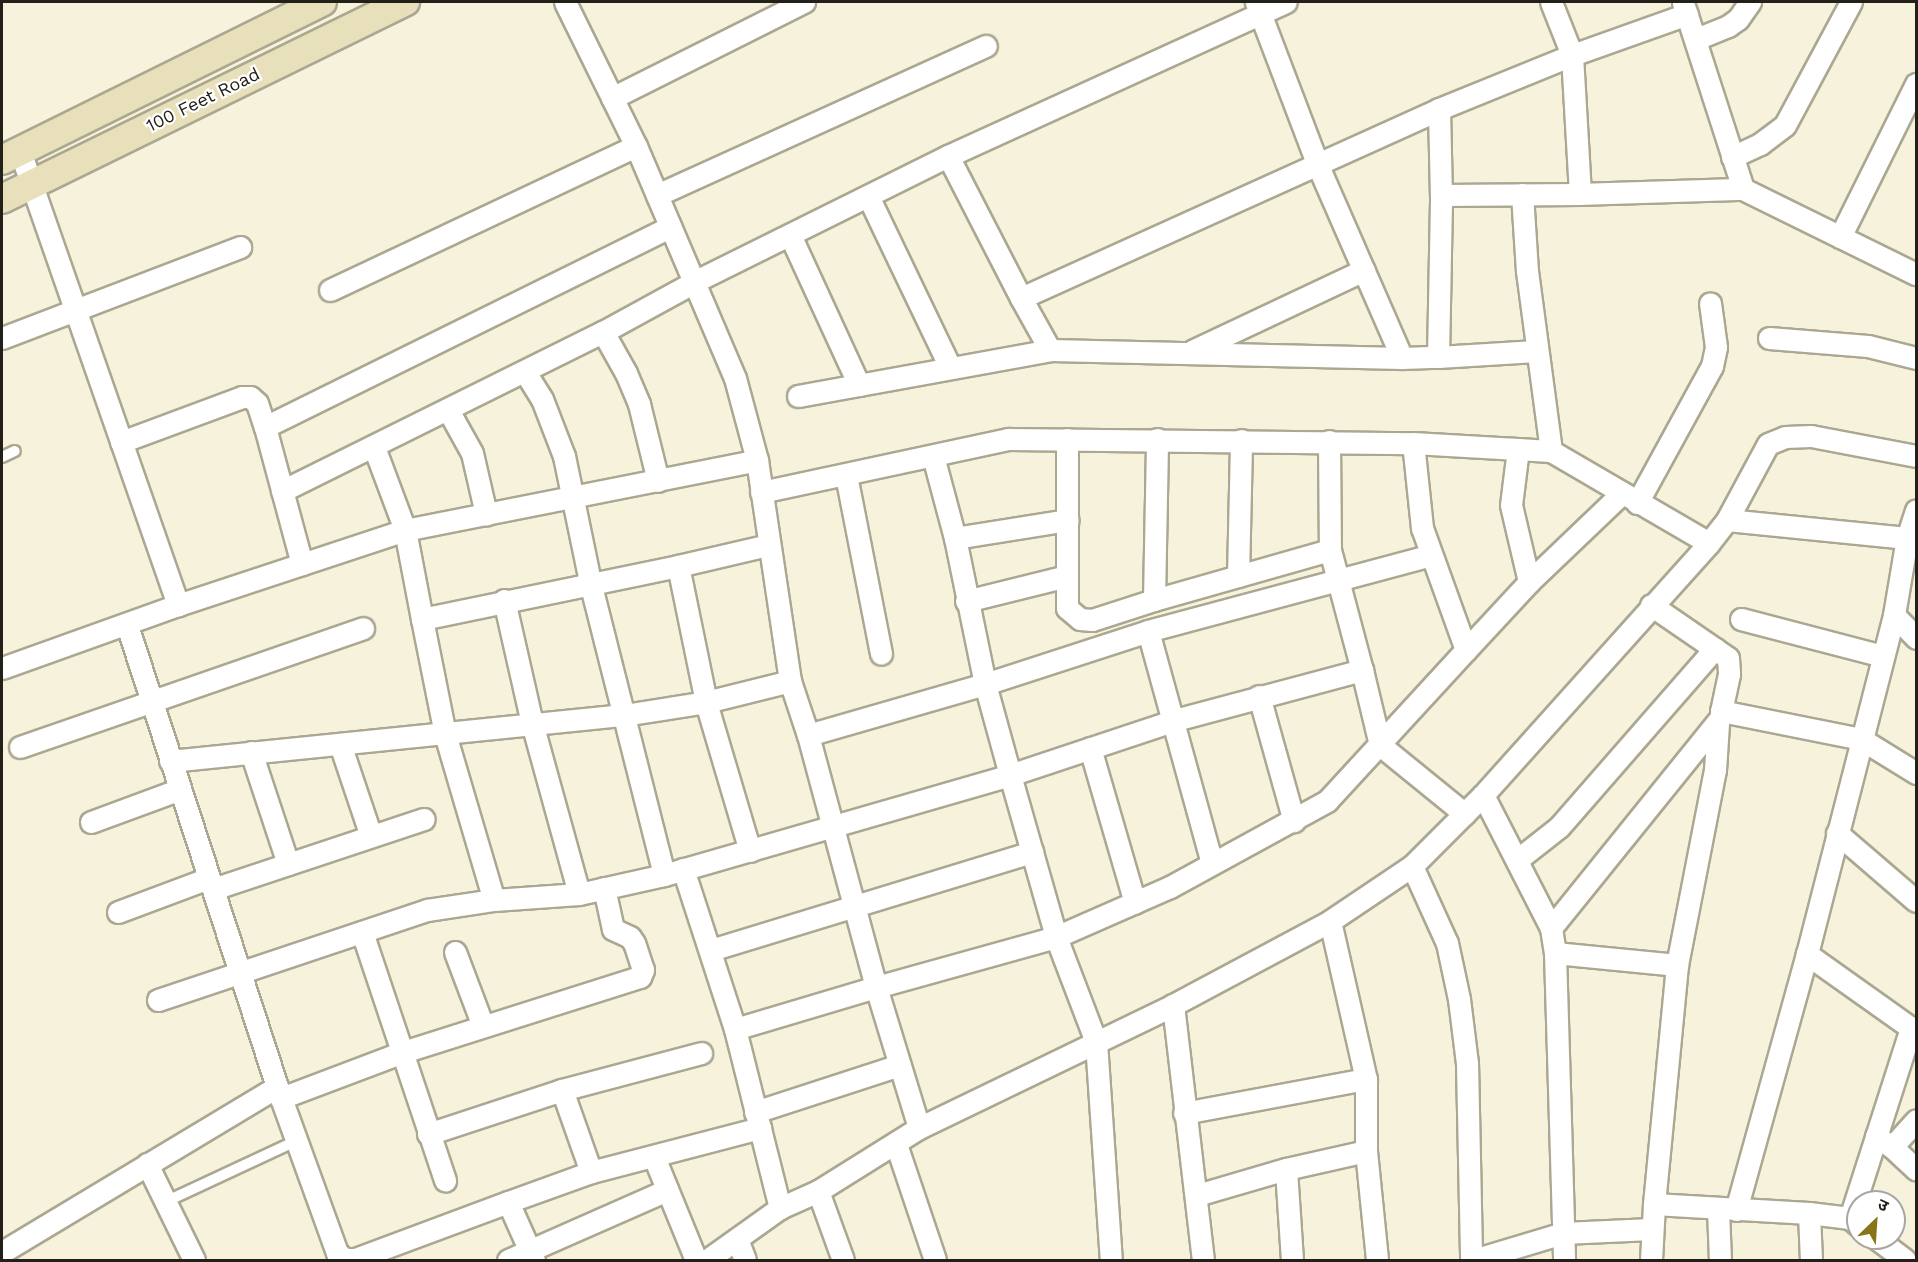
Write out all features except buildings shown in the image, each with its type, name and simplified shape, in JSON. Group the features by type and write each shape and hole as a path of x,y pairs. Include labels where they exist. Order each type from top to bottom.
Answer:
{"main road":[{"name":"100 Feet Road","path":"11,156 322,2"},
{"name":"100 Feet Road","path":"2,200 405,2"}],"street":[{"path":"565,2 636,146 670,227 696,281 735,378 757,460 790,681 808,735 876,987 919,1128"},
{"path":"612,98 804,2"},
{"path":"282,491 603,333 696,281 948,156 1258,7 1286,2"},
{"path":"1551,2 1572,55 1580,194"},
{"path":"1696,39 1728,26 1738,18 1750,2"},
{"path":"1732,157 1760,144 1785,125 1851,2"},
{"path":"1258,7 1317,163 1402,358"},
{"path":"1021,298 1439,109 1684,8 1696,39 1743,189"},
{"path":"657,195 986,46"},
{"path":"1840,237 1917,84"},
{"path":"1438,357 1441,195 1439,109"},
{"path":"330,290 636,146"},
{"path":"11,156 31,185 178,605"},
{"path":"948,156 1050,350"},
{"path":"1441,195 1743,189 1840,237 1914,268"},
{"path":"1522,194 1536,351 1551,451"},
{"path":"868,196 950,367"},
{"path":"265,428 670,227"},
{"path":"790,235 859,385"},
{"path":"2,338 240,247"},
{"path":"1189,352 1364,270"},
{"path":"735,1029 1056,937 1170,887 1327,801 1529,582 1629,498 1712,366 1716,347 1710,303"},
{"path":"603,333 626,373 639,404 658,481"},
{"path":"1769,338 1868,346 1917,358"},
{"path":"798,396 1050,350 1402,358 1536,351"},
{"path":"525,372 556,428 590,582 624,716 674,872 711,950 735,1029 780,1208"},
{"path":"122,442 242,397 250,398 257,403 265,428 302,564"},
{"path":"448,410 472,453 486,514"},
{"path":"707,1260 780,1208 818,1191 919,1128 1173,1005 1330,921 1412,866 1483,795 1709,543 1727,520 1768,444 1785,437 1811,436 1917,456"},
{"path":"761,492 1008,439 1413,443 1551,451 1709,543"},
{"path":"1067,439 1067,608 1080,619 1092,620 1330,550"},
{"path":"1154,600 1157,439"},
{"path":"1238,576 1241,440"},
{"path":"1329,441 1330,550 1380,745 1465,814"},
{"path":"1413,443 1418,513 1466,650"},
{"path":"374,447 405,530 445,734 494,900"},
{"path":"1518,449 1511,505 1529,582"},
{"path":"933,456 955,538 966,601 1010,775 1056,937 1096,1042 1112,1260"},
{"path":"2,668 178,605 405,530 573,499 757,460"},
{"path":"846,474 881,654"},
{"path":"1720,1260 1727,1210 1807,954 1912,542 1917,510"},
{"path":"955,538 1068,520"},
{"path":"1727,520 1912,542"},
{"path":"422,619 768,545"},
{"path":"808,735 986,684 1148,632 1431,555"},
{"path":"678,566 706,702 750,850"},
{"path":"966,601 1067,576"},
{"path":"504,600 532,723 579,894"},
{"path":"1651,605 1715,648 1728,658 1729,663 1719,718 1715,770 1677,965 1651,1228 1651,1260"},
{"path":"1893,615 1917,638"},
{"path":"1741,620 1883,656"},
{"path":"127,625 170,761 242,973 279,1093 337,1253 343,1260 355,1259 591,1173 654,1156 758,1120 900,1065"},
{"path":"20,747 363,628"},
{"path":"1148,632 1175,720 1212,863"},
{"path":"1516,860 1559,827 1715,648"},
{"path":"158,1000 427,910 494,900 579,894 674,872 1010,775 1175,720 1362,670"},
{"path":"170,761 445,734 532,723 624,716 706,702 790,681"},
{"path":"1259,696 1294,821"},
{"path":"1719,718 1861,739 1917,773"},
{"path":"1551,928 1719,718"},
{"path":"340,744 371,836"},
{"path":"1090,748 1135,903"},
{"path":"251,752 288,864"},
{"path":"91,822 180,789"},
{"path":"1483,795 1551,928 1555,953 1564,1260"},
{"path":"118,912 288,864 424,819"},
{"path":"1837,833 1917,901"},
{"path":"711,950 1032,852"},
{"path":"1412,866 1447,943 1460,999 1467,1063 1472,1260 1563,1233 1651,1228"},
{"path":"2,1252 147,1164 279,1093 483,1026 640,978 643,970 634,942 613,929 604,888"},
{"path":"1330,921 1366,1079 1366,1151 1377,1260"},
{"path":"362,932 445,1180"},
{"path":"455,952 483,1026"},
{"path":"1555,953 1677,965"},
{"path":"1807,954 1914,1030 1884,1141 1866,1190"},
{"path":"1173,1005 1203,1260"},
{"path":"428,1134 562,1090 701,1053"},
{"path":"1184,1113 1366,1079"},
{"path":"562,1090 591,1173"},
{"path":"1884,1141 1917,1120"},
{"path":"1884,1141 1917,1169"},
{"path":"896,1144 935,1260"},
{"path":"1197,1195 1286,1169 1366,1151"},
{"path":"654,1156 696,1260"},
{"path":"147,1164 194,1260"},
{"path":"1286,1169 1292,1260"},
{"path":"508,1260 532,1256 667,1190"},
{"path":"818,1191 843,1260"},
{"path":"508,1202 532,1256"},
{"path":"1654,1204 1809,1213 1846,1220"},
{"path":"1809,1213 1811,1260"},
{"path":"737,1239 745,1260"},
{"path":"1892,1250 1905,1260"}],"lane":[{"path":"2,457 15,452"},
{"path":"165,1202 296,1141"}]}
